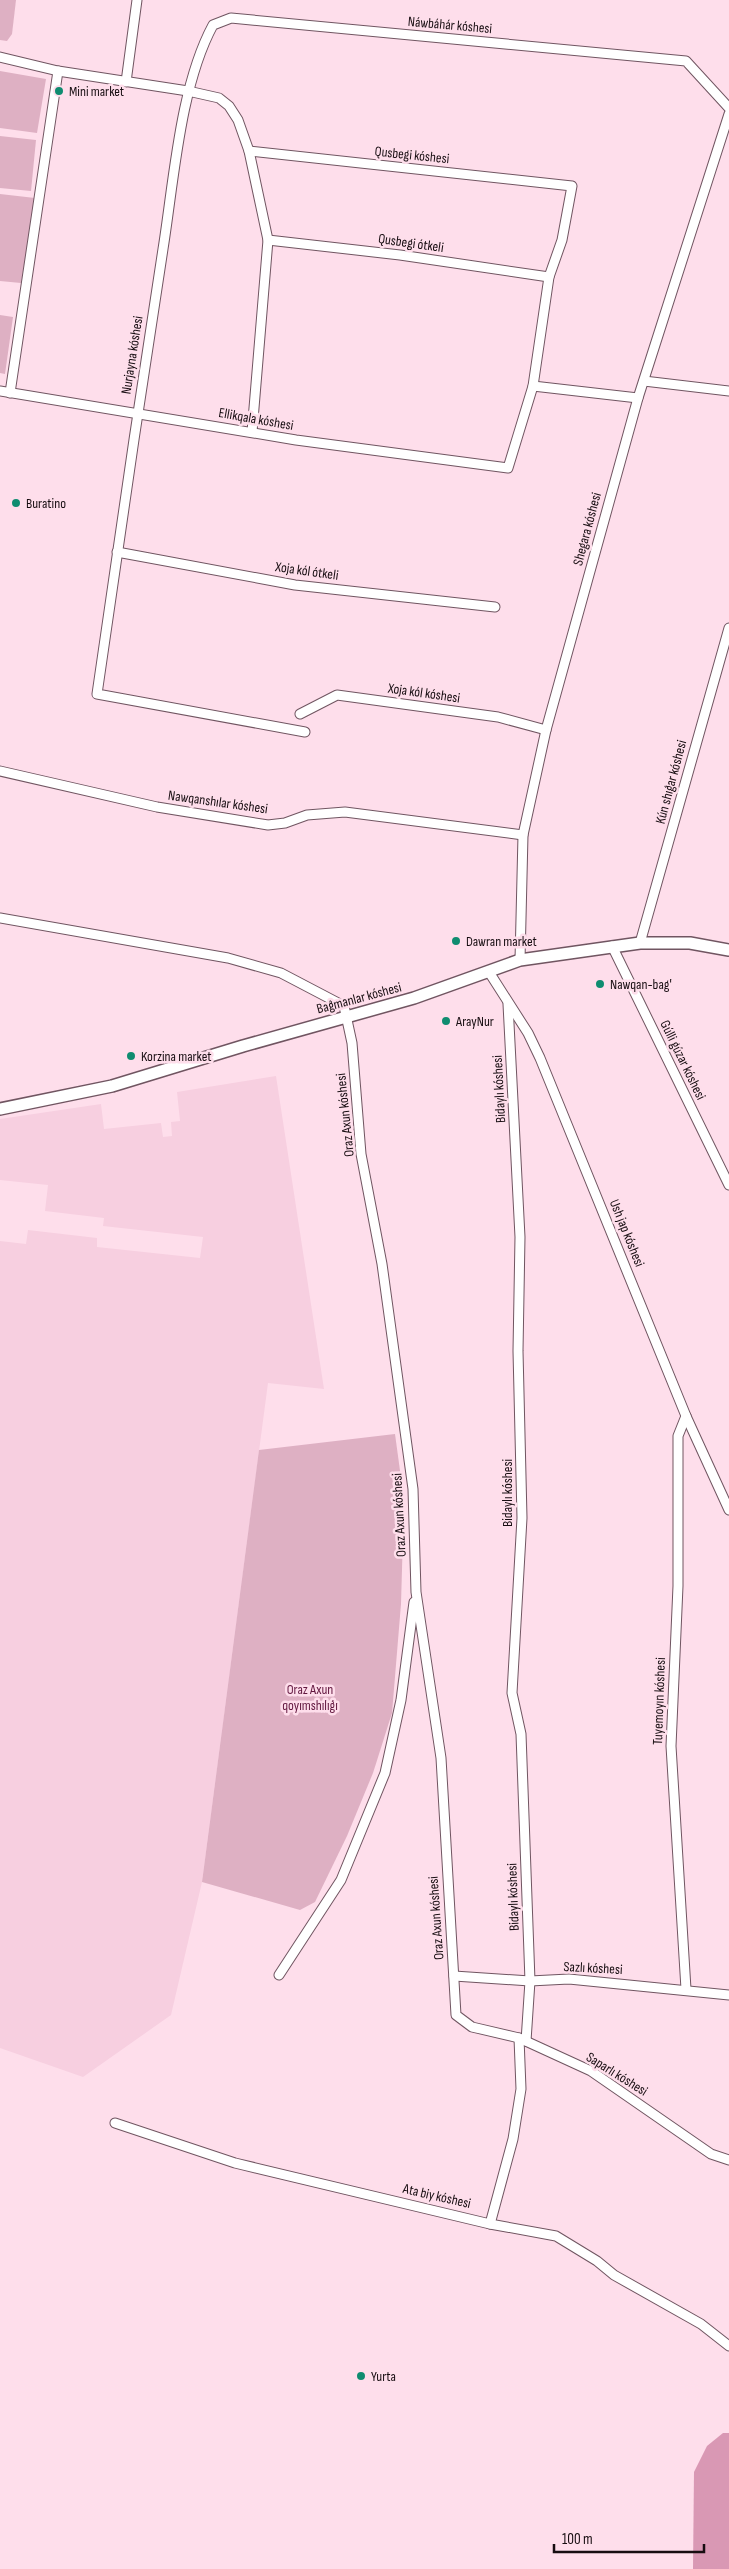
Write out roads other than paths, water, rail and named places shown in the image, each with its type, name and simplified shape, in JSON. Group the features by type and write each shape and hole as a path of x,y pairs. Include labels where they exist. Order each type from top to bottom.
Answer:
{"street":[{"path":"126,82 138,0"},
{"name":"Náwbáhár kóshesi","path":"213,25 231,18 686,61 729,108"},
{"name":"Nurjayna kóshesi","path":"213,25 206,37 188,91 137,413 97,694 305,732"},
{"path":"0,57 58,71 188,91 219,98 229,106 238,120 249,151 268,240 252,432"},
{"path":"5,392 58,71"},
{"name":"Shegara kóshesi","path":"520,960 523,835 546,730 638,398 729,114"},
{"name":"Qusbegi kóshesi","path":"249,151 572,186 562,240 550,277"},
{"name":"Qusbegi ótkeli","path":"268,240 400,255 550,277"},
{"path":"550,277 533,386 638,398"},
{"path":"644,381 729,391"},
{"name":"Ellikqala kóshesi","path":"5,392 296,440 508,468 533,386"},
{"name":"Xoja kól ótkeli","path":"117,552 295,585 495,607"},
{"name":"Kún shıǵar kóshesi","path":"640,943 729,628"},
{"name":"Xoja kól kóshesi","path":"300,714 337,695 498,717 546,730"},
{"name":"Nawqanshılar kóshesi","path":"0,770 156,807 268,825 285,823 307,815 345,812 523,835"},
{"path":"0,918 228,958 281,973 344,1006 345,1017"},
{"name":"Baǵmanlar kóshesi","path":"0,1109 112,1086 414,998 520,960 640,943 690,943 729,950"},
{"name":"Gúlli gúzar kóshesi","path":"612,946 729,1186"},
{"name":"Ush jap kóshesi","path":"489,972 528,1034 540,1058 686,1416 729,1510"},
{"name":"Bidaylı kóshesi","path":"490,2224 513,2139 521,2089 522,2040 530,1981 521,1734 512,1693 522,1518 518,1351 520,1237 508,1004"},
{"name":"Oraz Axun kóshesi","path":"345,1017 352,1043 361,1154 381,1255 413,1489 416,1592 441,1758 456,2015"},
{"name":"Tuyemoyın kóshesi","path":"686,1416 678,1436 678,1586 671,1746 686,1989"},
{"path":"279,1975 341,1880 385,1772 401,1700 416,1592"},
{"name":"Sazlı kóshesi","path":"454,1976 530,1981 569,1979 686,1989 729,1995"},
{"name":"Saparlı kóshesi","path":"456,2015 472,2028 522,2040 591,2071 711,2154 729,2160"},
{"name":"Ata biy kóshesi","path":"115,2123 234,2163 490,2224 556,2236 597,2261 614,2275 701,2324 729,2346"}],"place":[{"name":"Mini market","path":"59,91"},
{"name":"Buratino","path":"16,503"},
{"name":"Dawran market","path":"456,941"},
{"name":"Nawqan-bag'","path":"600,984"},
{"name":"ArayNur","path":"446,1021"},
{"name":"Korzina market","path":"131,1056"},
{"name":"Yurta","path":"361,2376"}],"park label":[{"name":"Oraz Axun qoyımshılıǵı","path":"310,1698"}]}
